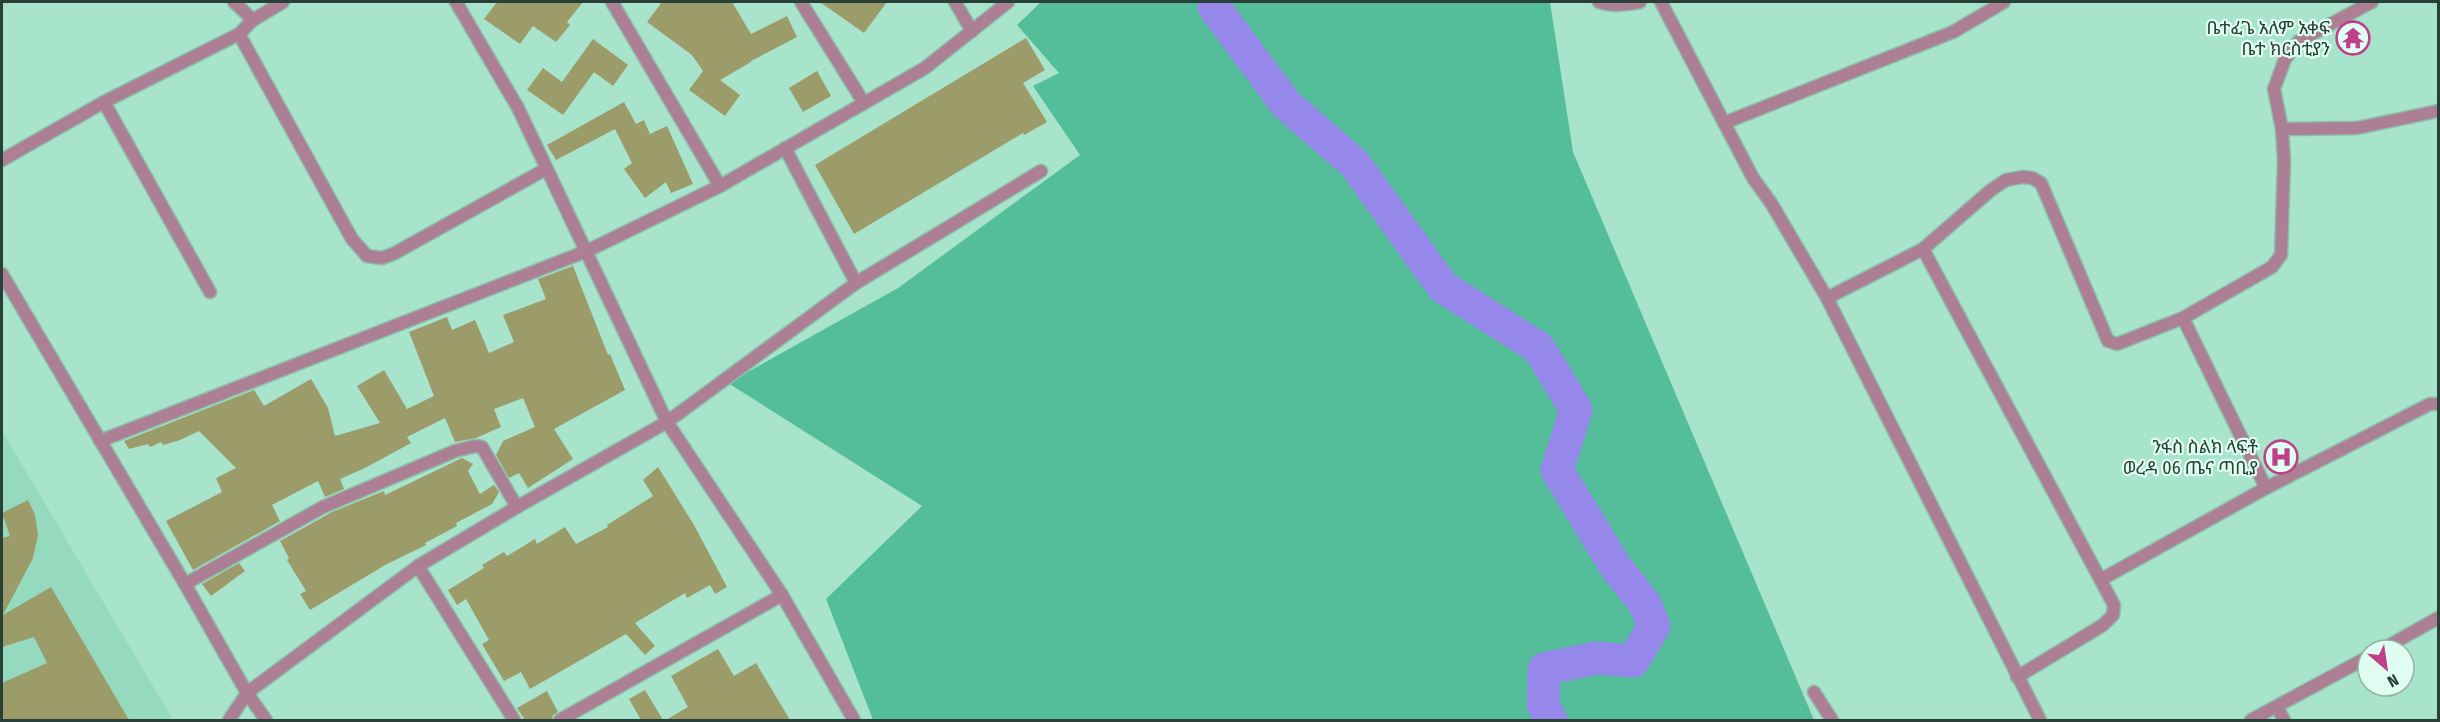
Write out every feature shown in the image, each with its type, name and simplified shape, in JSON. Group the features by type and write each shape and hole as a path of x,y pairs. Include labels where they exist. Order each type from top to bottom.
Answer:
{"street":[{"path":"234,2 253,20"},
{"path":"2,160 104,102 239,34 253,20 283,2"},
{"path":"456,2 518,108 667,422 782,595 854,720"},
{"path":"612,2 720,186"},
{"path":"801,2 864,103"},
{"path":"955,2 972,31"},
{"path":"100,441 586,251 720,186 926,68 1008,2"},
{"path":"1599,2 1605,4 1640,2"},
{"path":"1661,2 1753,178 1771,203 1827,298 2040,720"},
{"path":"1724,123 1953,32 2004,2"},
{"path":"1827,298 1923,249 1991,190 2006,180 2022,177 2032,178 2041,183 2108,340 2117,344 2183,318 2272,267 2281,255 2284,160 2282,129 2274,89 2285,59 2299,41 2372,2"},
{"path":"239,34 352,239 367,256 382,258 395,253 546,169"},
{"path":"104,102 210,292"},
{"path":"2282,129 2357,128 2439,111"},
{"path":"785,148 856,283"},
{"path":"229,720 247,693 418,566 667,422 856,283 1041,171"},
{"path":"1923,249 2114,605 2113,615 2103,625 2018,677"},
{"path":"2,274 247,693 266,720"},
{"path":"2183,318 2266,488"},
{"path":"2102,579 2266,488 2430,404 2439,404"},
{"path":"185,584 323,507 401,472 465,448 482,447 517,507"},
{"path":"418,566 514,720"},
{"path":"560,720 782,595"},
{"path":"2403,638 2439,618"},
{"path":"2251,720 2356,664"},
{"path":"1814,692 1832,720"},
{"path":"2277,707 2284,720"}],"shaded area":[{"path":"1041,2 1550,2 1573,152 1814,720 873,720 826,599 922,506 728,383 898,288 1080,155 1033,86 1059,73 1017,25"},
{"path":"2,431 173,720 2,720"}],"building":[{"path":"497,2 583,2 567,22 570,25 556,42 533,26 520,44 484,19"},
{"path":"662,2 732,2 751,34 787,16 797,37 720,80 740,95 725,116 689,90 703,71 692,55 647,22"},
{"path":"820,2 887,2 864,33"},
{"path":"1026,38 1045,70 1023,83 1047,122 1024,135 1023,133 854,234 815,165"},
{"path":"593,39 628,65 613,86 594,72 563,115 527,90 543,68 562,82"},
{"path":"817,71 831,96 803,112 789,88"},
{"path":"624,102 636,124 644,120 650,134 667,126 693,184 671,193 666,182 645,198 624,169 632,163 615,129 556,160 547,145"},
{"path":"573,266 608,355 610,354 625,390 554,429 573,459 528,488 519,473 509,478 496,455 503,441 535,427 523,398 494,409 501,427 476,438 455,442 445,418 407,437 411,443 340,479 344,489 325,497 318,481 272,505 280,521 193,570 166,521 222,492 216,478 236,468 199,431 180,440 163,445 161,442 150,447 148,444 129,449 124,441 254,390 264,406 311,379 328,408 335,436 380,423 357,386 384,370 407,409 434,396 409,332 447,317 452,330 475,320 489,353 514,342 503,315 546,299 538,279"},
{"path":"462,458 473,464 468,471 480,494 494,485 499,492 492,504 456,523 457,526 425,543 426,545 387,564 310,610 300,594 306,591 287,560 289,558 280,541 332,512 384,491 385,495"},
{"path":"658,467 694,525 727,587 715,594 710,585 687,598 685,593 635,623 655,646 645,655 626,634 530,689 521,672 504,681 482,644 489,640 466,599 457,605 448,590 484,568 482,565 504,552 507,556 535,539 537,544 565,527 576,544 608,527 607,525 653,496 643,480"},
{"path":"28,500 35,515 38,535 33,558 3,615 51,587 129,720 2,720 2,683 47,663 34,637 2,647 2,538 10,536 2,513"},
{"path":"239,563 245,571 211,596 202,584"},
{"path":"718,649 734,676 756,663 790,720 666,720 688,707 671,676"},
{"path":"645,690 663,720 641,720 629,699"},
{"path":"547,691 558,712 553,715 552,720 525,720 517,708"}],"waterway":[{"path":"1214,2 1214,7 1286,104 1354,163 1443,287 1539,348 1576,410 1557,470 1615,566 1645,604 1654,626 1633,661 1596,658 1544,669 1543,705 1551,720"}],"place":[{"name":"ቤተፈጌ አለም አቀፍ ቤተ ክርስቲያን","path":"2353,38"},
{"name":"ንፋስ ስልክ ላፍቶ ወረዳ 06 ጤና ጣቢያ","path":"2281,457"}]}
